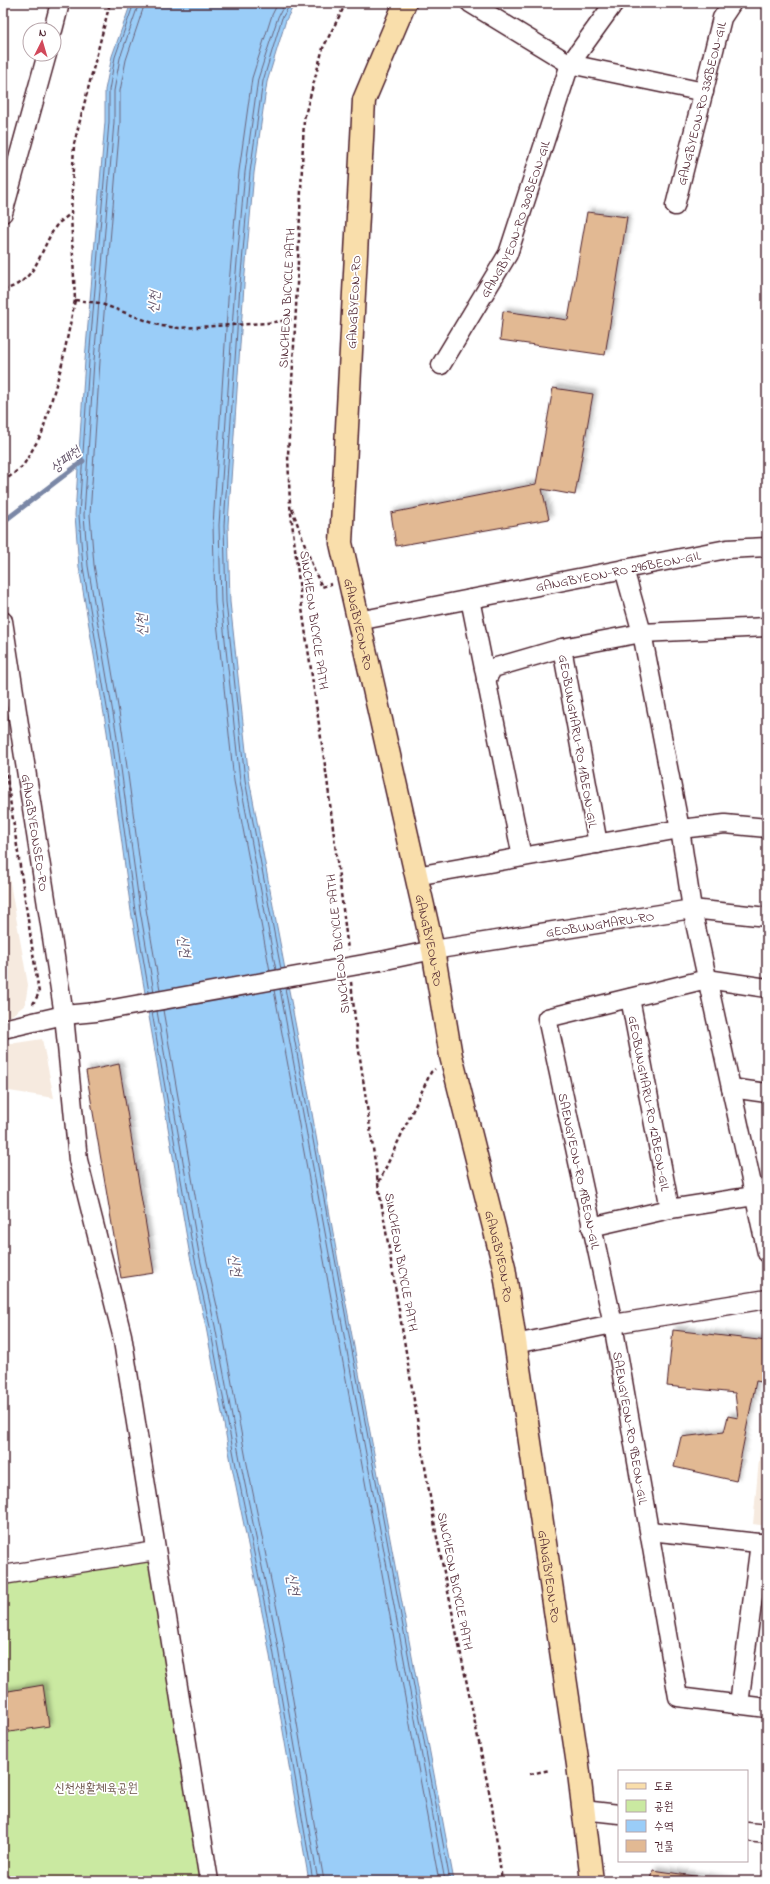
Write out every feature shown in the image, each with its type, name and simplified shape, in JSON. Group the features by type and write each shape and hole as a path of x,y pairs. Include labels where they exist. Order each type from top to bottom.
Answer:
{"main road":[{"name":"GANGBYEON-RO","path":"405,3 364,100 341,543 433,950 451,1056 504,1267 578,1765 592,1881"}],"street":[{"path":"55,22 60,3"},
{"path":"470,3 570,64 704,92"},
{"name":"GANGBYEON-RO 300BEON-GIL","path":"441,366 508,254 570,64 614,3"},
{"name":"GANGBYEON-RO 336BEON-GIL","path":"675,206 722,18 732,3"},
{"path":"3,213 45,62"},
{"name":"GANGBYEON-RO 296BEON-GIL","path":"358,621 727,549 767,547"},
{"path":"624,569 642,633 680,829 692,909 707,979 731,1088 761,1196 767,1253"},
{"path":"470,599 522,857"},
{"name":"GANGBYEONSEO-RO","path":"3,621 8,650 7,669 64,1015 78,1160 122,1335 156,1551 194,1776 209,1881"},
{"name":"GEOBUNGMARU-RO 11BEON-GIL","path":"598,844 562,648 642,633 767,627"},
{"path":"486,680 493,668 562,648"},
{"name":"GEOBUNGMARU-RO 11BEON-GIL","path":"416,876 680,829 725,824 767,828"},
{"name":"GEOBUNGMARU-RO","path":"3,1029 64,1015 96,1012 382,961 433,950 692,909 767,917"},
{"name":"GEOBUNGMARU-RO 12BEON-GIL","path":"547,1018 707,979 767,988"},
{"name":"GEOBUNGMARU-RO 12BEON-GIL","path":"630,998 670,1209"},
{"name":"SAENGYEON-RO 19BEON-GIL","path":"547,1018 591,1228 613,1324"},
{"path":"731,1088 767,1093"},
{"name":"GEOBUNGMARU-RO 12BEON-GIL","path":"591,1228 670,1209 761,1196"},
{"path":"515,1344 613,1324 767,1299"},
{"name":"SAENGYEON-RO 9BEON-GIL","path":"613,1324 678,1697 767,1708"},
{"path":"650,1531 763,1543 739,1704"},
{"path":"3,1575 156,1551"},
{"path":"583,1810 618,1814"},
{"path":"748,1832 767,1834"}],"path":[{"path":"3,482 23,466 42,434 62,364 75,300 71,214 74,144 110,3"},
{"name":"SINCHEON BICYCLE PATH","path":"346,3 323,48 304,119 296,319 288,456 290,505 302,608 345,919 348,953"},
{"path":"3,290 16,286 28,277 57,225 71,214"},
{"path":"75,300 99,303 161,326 179,328 267,323 296,319"},
{"path":"290,505 314,570 322,587 349,580"},
{"path":"3,753 38,993 30,1009"},
{"name":"SINCHEON BICYCLE PATH","path":"351,976 357,1037 378,1183 436,1533 492,1806 502,1881"},
{"path":"378,1183 430,1072 451,1056"},
{"path":"530,1774 550,1770"}],"shaded area":[{"path":"3,843 28,985 25,1005 3,1022"},
{"path":"42,1039 54,1098 3,1090 3,1045"},
{"path":"763,1417 767,1417 767,1526 753,1524"}],"green space":[{"name":"신천생활체육공원","path":"154,1556 205,1881 3,1881 3,1579"}],"water":[{"name":"신천","path":"131,3 295,3 286,20 267,82 254,173 244,285 228,525 230,602 249,779 454,1881 309,1881 265,1627 231,1462 206,1327 190,1256 131,911 107,732 79,567 75,515 85,360 105,122 105,90 112,56"}],"building":[{"path":"587,212 627,217 605,355 500,340 503,311 568,320"},
{"path":"553,388 593,394 575,495 542,489 549,519 396,546 391,513 536,484"},
{"path":"119,1064 154,1273 121,1278 86,1071"},
{"path":"673,1330 767,1341 767,1383 756,1381 736,1481 674,1467 681,1437 724,1432 728,1416 738,1418 735,1393 667,1386"},
{"path":"43,1685 49,1726 3,1733 3,1692"},
{"path":"653,1870 728,1881 651,1881"}],"waterway":[{"name":"상패천","path":"3,522 83,461"}]}
